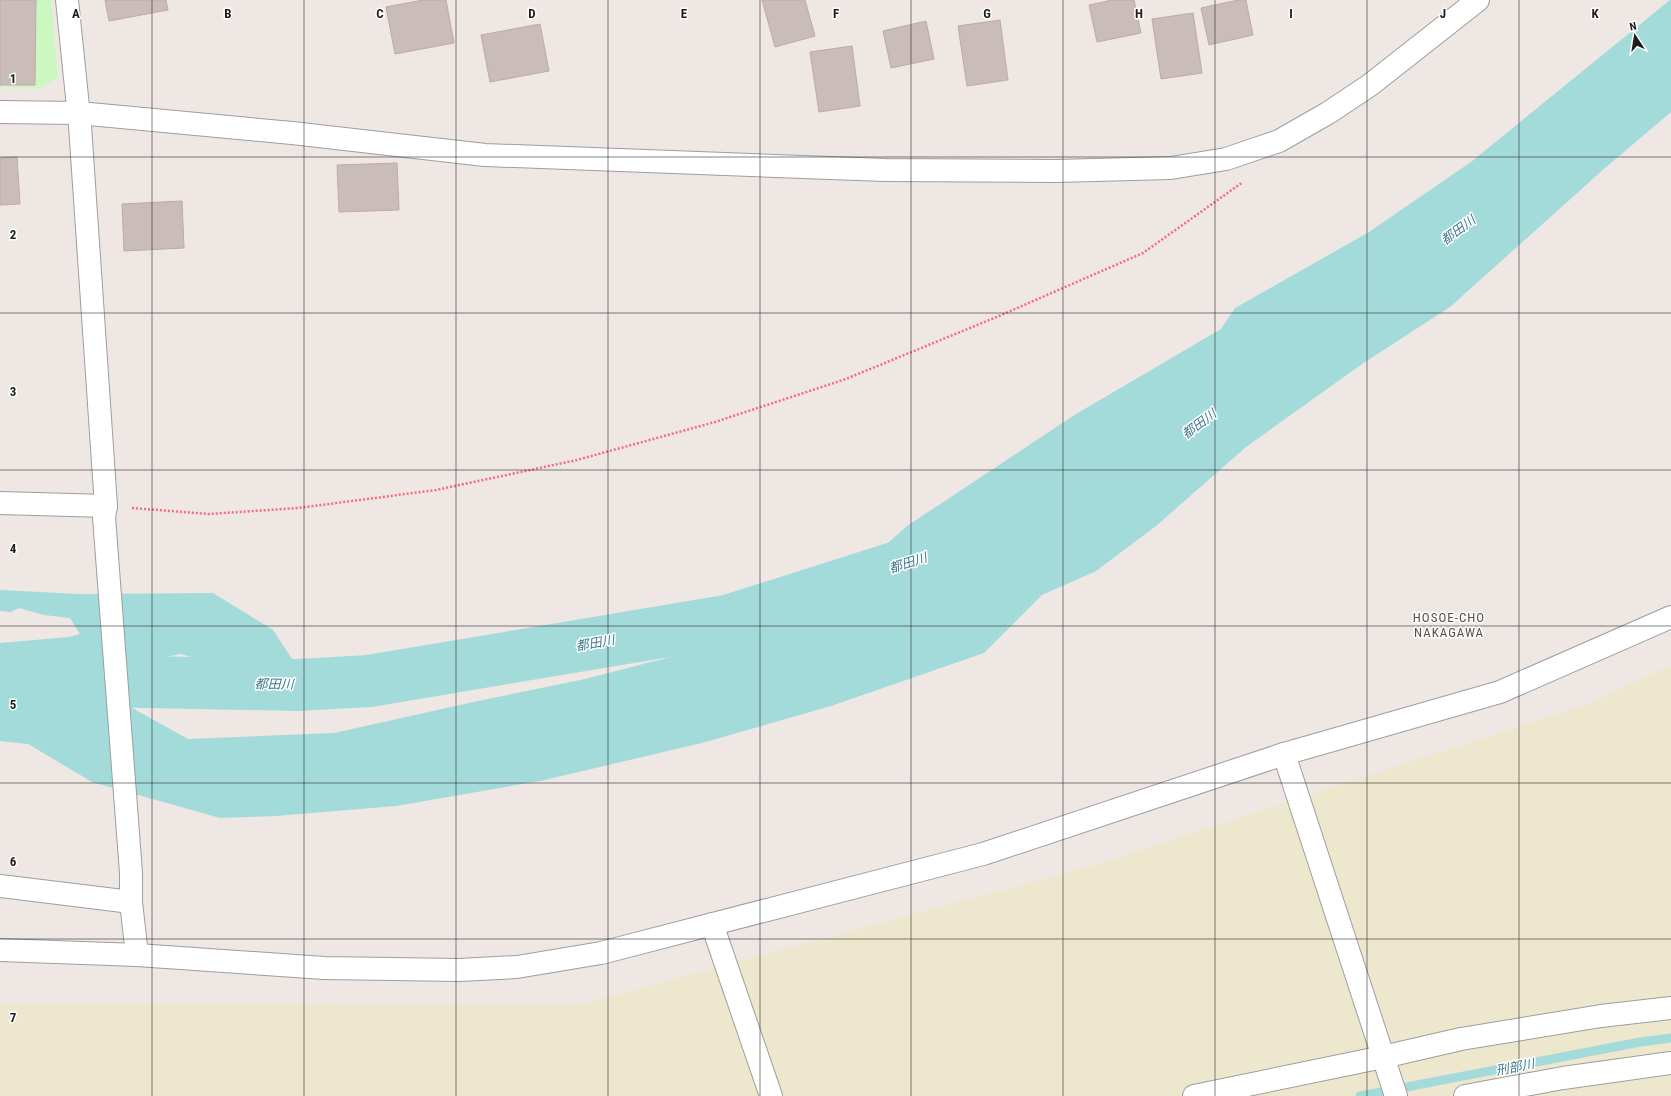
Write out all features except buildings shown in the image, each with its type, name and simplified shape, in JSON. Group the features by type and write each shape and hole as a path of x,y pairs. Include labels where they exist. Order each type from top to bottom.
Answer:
{"street":[{"path":"66,0 79,113 105,512 131,873 131,902 137,955"},
{"path":"0,112 79,113 292,133 485,155 885,170 1056,171 1171,168 1226,159 1279,141 1328,113 1370,85 1478,0"},
{"path":"0,503 105,512"},
{"path":"0,950 137,955 324,968 459,970 517,967 601,952 983,854 1284,754 1500,692 1671,617"},
{"path":"1284,754 1396,1096"},
{"path":"0,886 131,902"},
{"path":"712,924 771,1096"},
{"path":"1194,1096 1385,1061 1461,1039 1600,1016 1671,1008"},
{"path":"1465,1096 1563,1078 1671,1064"}],"path":[{"path":"105,512 209,514 298,508 436,490 577,460 715,422 846,379 999,316 1143,253 1242,184 1247,178"}],"shaded area":[{"path":"1671,665 1671,1096 0,1096 0,1004 578,1005 1095,865 1590,703"}],"green space":[{"path":"0,0 51,0 58,78 39,88 0,87"}],"water":[{"path":"1670,0 1671,112 1605,168 1450,307 1362,364 1246,447 1156,526 1096,571 1042,595 984,653 831,706 702,743 540,781 396,806 276,816 220,818 92,782 28,744 0,741 0,643 69,637 80,634 70,618 44,615 19,608 10,612 0,611 0,590 79,594 213,593 273,630 298,668 229,668 181,654 71,674 188,739 334,733 585,679 756,635 810,612 907,526 1076,414 1221,329 1235,308 1369,232 1471,162"}],"waterway":[{"name":"都田川","path":"0,679 298,685 369,681 727,621 910,563"},
{"name":"刑部川","path":"1360,1096 1640,1042 1671,1038"}],"district":[{"name":"HOSOE-CHO NAKAGAWA","path":"1449,624"}]}
